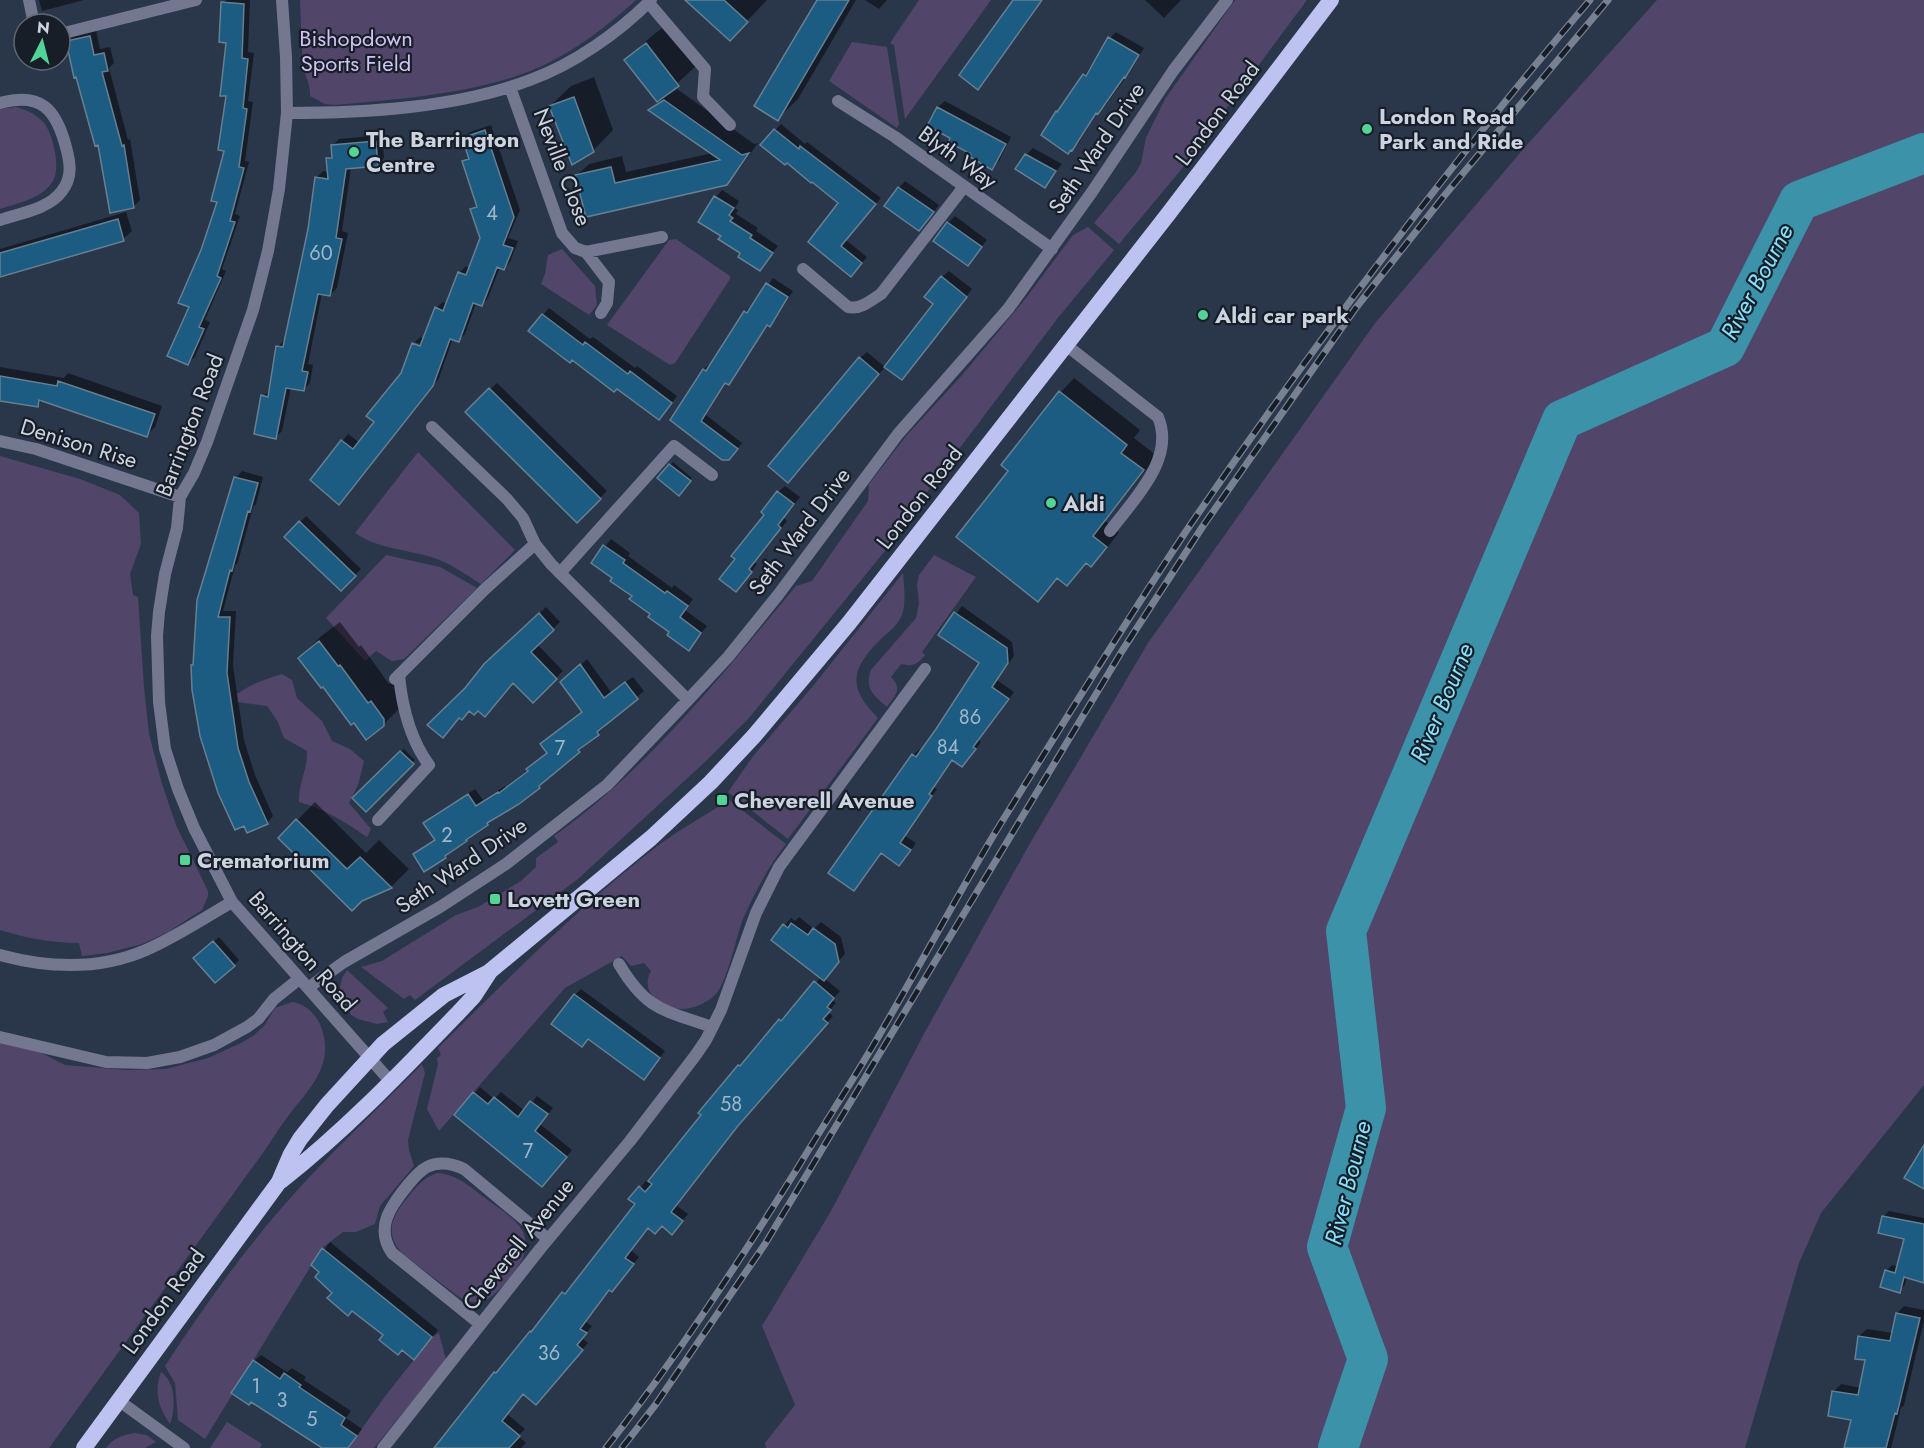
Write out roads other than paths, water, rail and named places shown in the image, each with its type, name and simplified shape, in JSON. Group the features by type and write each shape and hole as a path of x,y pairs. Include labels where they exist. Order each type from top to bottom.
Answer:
{"highway":[{"name":"London Road","path":"84,1448 279,1182 300,1139 327,1105 370,1058 414,1017 444,995 489,972 651,838 711,783 754,736 849,623 1169,213 1331,0"},
{"name":"London Road","path":"279,1182 314,1155 391,1082 467,1004 489,972"}],"street":[{"path":"72,31 196,0"},
{"name":"Barrington Road","path":"282,0 287,113 279,189 268,251 253,310 207,442 194,473 180,497 177,528 165,574 159,612 157,636 159,702 165,750 178,789 194,828 231,902 391,1082"},
{"name":"Seth Ward Drive","path":"0,1037 106,1062 147,1063 180,1057 214,1045 258,1019 274,999 440,908 506,864 607,785 728,657 834,521 898,434 1008,309 1052,249 1173,71 1227,0"},
{"path":"287,113 388,109 476,96 510,87 532,80 586,51 635,15 649,1 705,69 703,97 730,125"},
{"name":"Neville Close","path":"510,87 562,233 575,249 586,252 662,237"},
{"path":"0,103 15,99 37,102 46,107 61,126 71,169 63,190 55,198 43,206 0,220"},
{"name":"Blyth Way","path":"838,101 895,137 963,188 1052,249"},
{"path":"803,269 848,307 855,309 862,306 881,294 963,188"},
{"name":"Neville Close","path":"586,252 609,282 607,303 601,313"},
{"path":"1066,345 1158,417 1162,426 1159,460 1110,531"},
{"path":"432,427 507,499 523,518 535,544 560,573 688,700"},
{"name":"Denison Rise","path":"0,441 45,452 180,497"},
{"path":"560,573 674,446 712,475"},
{"path":"378,820 429,765 412,734 397,677 484,589 535,544"},
{"name":"Cheverell Avenue","path":"383,1448 674,1084 706,1040 721,1010 756,913 779,867 925,669"},
{"path":"0,955 26,962 60,965 91,964 119,959 146,950 231,902"},
{"path":"619,964 631,984 652,1005 712,1027"},
{"path":"480,1324 392,1253 387,1245 384,1229 385,1221 395,1201 412,1180 428,1166 452,1164 464,1169 548,1239"},
{"path":"118,1401 184,1448"}],"waterway":[{"name":"River Bourne","path":"1338,1448 1368,1359 1327,1247 1366,1108 1346,931 1562,420 1725,347 1799,201 1924,153"}],"railway":[{"path":"606,1448 682,1344 777,1201 874,1044 1001,823 1195,518 1337,319 1435,189 1590,0"},
{"path":"622,1448 656,1404 765,1244 1122,651 1203,526 1355,309 1444,196 1608,0"}],"place":[{"name":"London Road Park and Ride","path":"1367,129"},
{"name":"The Barrington Centre","path":"354,152"},
{"name":"Aldi car park","path":"1203,315"},
{"name":"Aldi","path":"1051,503"},
{"name":"Cheverell Avenue","path":"722,800"},
{"name":"Crematorium","path":"185,860"},
{"name":"Lovett Green","path":"495,899"}],"park label":[{"name":"Bishopdown Sports Field","path":"356,50"}]}
